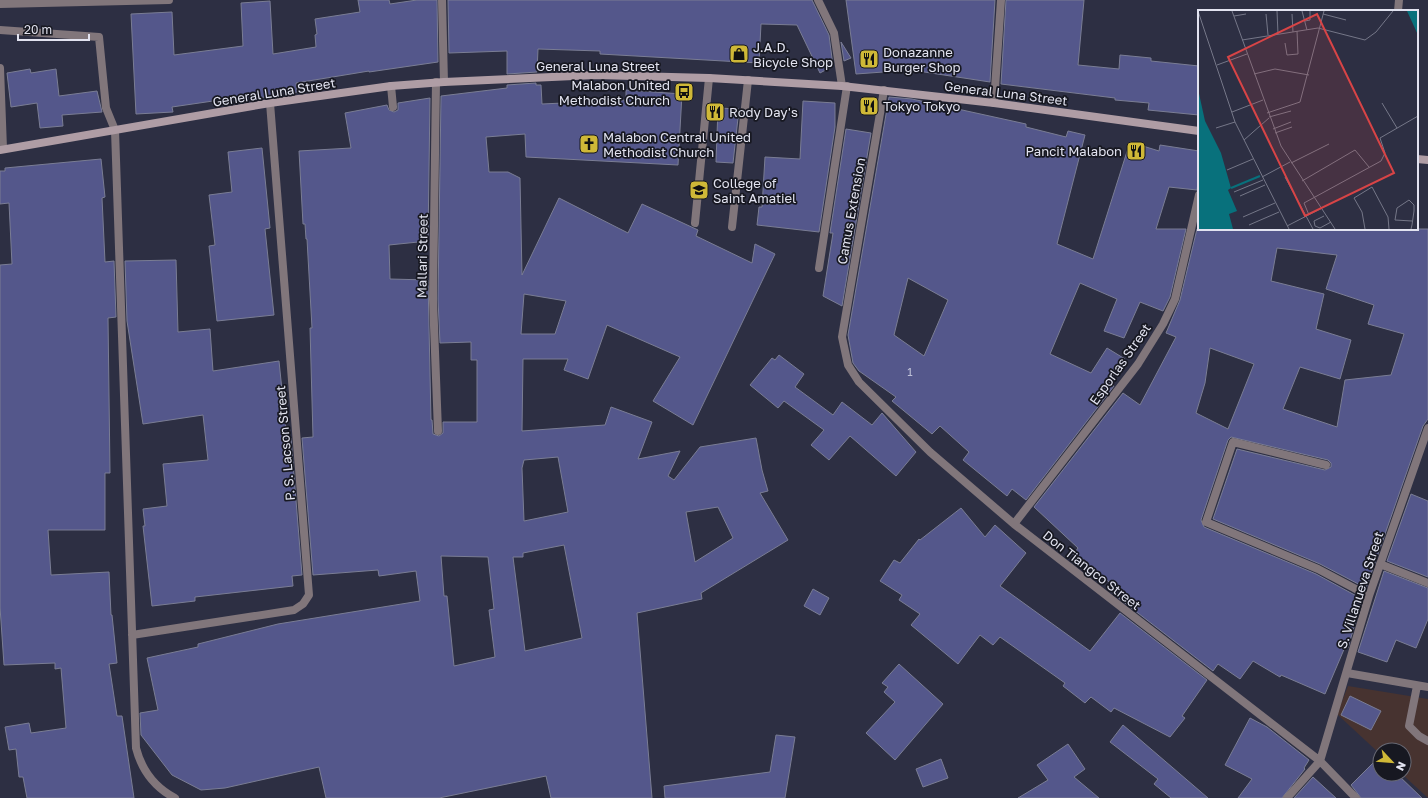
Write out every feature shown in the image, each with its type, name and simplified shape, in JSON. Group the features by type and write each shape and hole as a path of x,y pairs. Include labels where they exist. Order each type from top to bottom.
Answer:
{"main road":[{"name":"General Luna Street","path":"2,150 270,104 391,86 440,82 596,75 709,78 845,86 994,103 1198,131"},
{"path":"1418,159 1428,160"}],"street":[{"path":"0,4 169,0"},
{"name":"Mallari Street","path":"438,431 433,299 442,0"},
{"path":"818,0 834,33 845,86 819,268"},
{"path":"994,103 1001,0"},
{"path":"1398,10 1399,0"},
{"path":"0,30 100,37 106,108 115,130 136,748 143,769 157,786 175,798"},
{"path":"0,68 2,150"},
{"path":"695,223 709,78"},
{"path":"732,227 748,80"},
{"path":"391,86 393,107"},
{"name":"Camus Extension","path":"842,337 884,90"},
{"name":"P. S. Lacson Street","path":"132,635 294,610 309,596 270,104"},
{"name":"Esporlas Street","path":"1014,524 1138,364 1163,324 1175,299 1198,199"},
{"name":"Don Tiangco Street","path":"842,337 848,365 859,382 930,452 1014,524 1320,761 1356,798"},
{"name":"S. Villanueva Street","path":"1320,761 1369,596 1424,450 1428,428"},
{"path":"1326,465 1234,442 1206,522 1318,569 1369,596"},
{"path":"1380,564 1428,583"},
{"path":"1347,673 1428,687"},
{"path":"1417,686 1409,726 1419,736 1428,741"},
{"path":"1287,798 1320,761"}],"shaded area":[{"path":"1348,686 1428,699 1428,798 1411,782 1412,782 1412,742 1372,742 1372,747 1337,714"}],"building":[{"path":"358,0 389,0 390,4 417,0 437,0 438,62 296,83 297,92 213,105 213,101 172,107 173,112 136,114 131,14 172,12 174,55 243,46 241,3 270,1 273,54 316,47 315,35 317,34 315,19 360,12"},
{"path":"448,0 812,0 829,35 833,66 820,73 797,25 761,24 759,63 600,54 600,51 538,49 537,72 507,74 507,51 449,53"},
{"path":"846,0 995,0 990,82 898,68 897,71 856,74"},
{"path":"1006,0 1084,0 1078,65 1119,69 1120,55 1151,58 1151,61 1198,66 1198,115 1148,110 1149,103 1115,100 1115,98 1001,84"},
{"path":"841,42 851,58 844,61"},
{"path":"30,69 31,73 56,69 59,96 97,91 102,112 62,115 63,126 40,128 37,103 11,107 7,73"},
{"path":"536,83 536,85 541,85 542,104 626,100 626,90 682,94 678,165 526,157 525,134 486,137 489,172 508,172 520,178 522,275 559,198 628,233 642,204 698,230 696,236 752,263 755,244 775,254 693,425 653,401 680,357 607,325 588,379 564,370 568,359 523,359 522,431 605,425 611,407 652,422 638,459 680,451 668,476 674,480 700,447 756,438 762,470 768,491 760,493 788,540 701,593 702,599 637,613 652,798 551,798 546,776 439,798 326,798 319,767 225,788 201,790 172,775 141,735 140,713 158,710 147,658 198,647 198,644 278,624 420,601 416,571 379,576 378,570 313,575 302,438 313,437 310,328 312,328 307,239 305,224 303,224 299,151 351,148 345,113 387,105 389,110 394,112 398,110 398,103 430,98 428,241 389,245 390,279 428,280 431,420 433,434 439,436 443,433 443,422 477,422 477,360 471,360 471,342 440,343 438,299 441,96 507,88 507,85","holes":["524,294 566,301 555,334 521,334","558,457 568,512 524,521 522,468 524,460","718,507 733,538 695,562 686,512","564,545 582,638 525,651 513,557 523,557 523,553","441,556 488,557 494,609 489,610 495,657 454,666 447,596 444,596"]},
{"path":"889,97 912,99 1026,124 1026,127 1066,137 1068,131 1085,135 1057,244 1093,259 1130,142 1159,151 1160,145 1198,151 1197,190 1169,187 1156,229 1186,229 1170,297 1163,311 1140,302 1124,338 1104,331 1117,299 1080,283 1050,354 1091,373 1107,348 1125,359 1109,383 1114,386 1026,500 1012,489 1007,496 963,460 969,452 940,426 932,434 892,401 896,397 859,371 853,363 848,335","holes":["908,278 948,300 924,356 894,335"]},
{"path":"803,101 835,103 835,127 819,232 757,225 759,207 762,207 765,157 800,159"},
{"path":"718,108 739,109 733,163 716,162"},
{"path":"846,129 871,133 842,306 823,296 833,233 830,233"},
{"path":"262,148 270,228 265,229 274,315 217,321 209,246 215,245 209,195 232,192 228,152"},
{"path":"101,159 105,197 102,198 105,262 114,261 116,317 108,318 110,473 105,473 105,530 48,530 51,575 109,572 111,615 117,663 109,664 117,716 122,716 134,798 27,798 23,777 19,777 16,749 9,750 5,727 29,723 31,733 66,728 61,668 55,669 55,663 4,665 0,607 0,265 12,264 9,203 0,204 0,171 5,171 5,168"},
{"path":"1197,229 1428,229 1428,419 1423,426 1366,588 1320,564 1213,519 1237,449 1325,470 1331,467 1331,463 1328,460 1231,437 1228,440 1201,520 1204,527 1316,574 1362,599 1348,648 1345,647 1325,694 1281,675 1280,677 1253,661 1240,679 1218,664 1213,671 1112,593 1116,587 1073,555 1078,548 1034,507 1123,393 1140,405 1176,337 1166,333 1180,300","holes":["1277,248 1337,255 1326,289 1374,305 1368,324 1404,334 1391,375 1345,380 1337,427 1283,409 1300,367 1340,379 1351,340 1316,329 1324,294 1271,281","1210,348 1254,364 1228,429 1196,413 1205,383"]},
{"path":"176,260 178,332 210,329 213,371 279,361 287,439 291,438 302,575 292,576 293,586 195,597 195,601 152,606 143,526 145,526 143,509 167,506 163,464 208,460 203,415 143,424 127,321 125,261"},
{"path":"779,355 804,374 795,387 833,415 842,402 872,425 882,413 916,452 896,476 850,436 829,460 811,445 824,430 784,401 778,408 750,385 772,358 775,360"},
{"path":"1411,494 1428,501 1428,577 1387,561"},
{"path":"961,508 985,537 995,525 1026,553 1000,586 1090,651 1120,613 1207,680 1182,716 1185,718 1170,737 1114,708 1111,712 1091,697 1085,703 1063,686 1065,683 1000,637 993,645 980,635 958,664 911,625 920,614 899,600 902,595 880,581 894,560 900,563 919,539 920,540"},
{"path":"1384,571 1428,588 1428,619 1416,648 1396,640 1387,662 1358,652"},
{"path":"813,589 829,598 820,615 804,606"},
{"path":"899,664 943,704 895,760 866,733 895,702 884,692 888,687 882,683"},
{"path":"1350,696 1381,711 1371,730 1341,715"},
{"path":"1250,718 1267,727 1309,760 1304,768 1305,769 1282,798 1238,798 1252,779 1225,765"},
{"path":"1123,725 1208,798 1171,798 1154,784 1158,779 1110,742"},
{"path":"776,735 795,737 785,798 665,798 664,786 770,772"},
{"path":"1068,744 1085,769 1074,777 1099,798 1018,798 1048,780 1037,765"},
{"path":"941,759 948,778 923,787 916,769"},
{"path":"1372,764 1372,782 1405,782 1422,798 1361,798 1351,785"},
{"path":"1313,777 1336,798 1294,798"}],"place":[{"name":"J.A.D. Bicycle Shop","path":"739,54"},
{"name":"Donazanne Burger Shop","path":"869,59"},
{"name":"Malabon United Methodist Church","path":"684,92"},
{"name":"Tokyo Tokyo","path":"869,106"},
{"name":"Rody Day's","path":"715,112"},
{"name":"Malabon Central United Methodist Church","path":"589,144"},
{"name":"Pancit Malabon","path":"1136,151"},
{"name":"College of Saint Amatiel","path":"699,190"}]}
